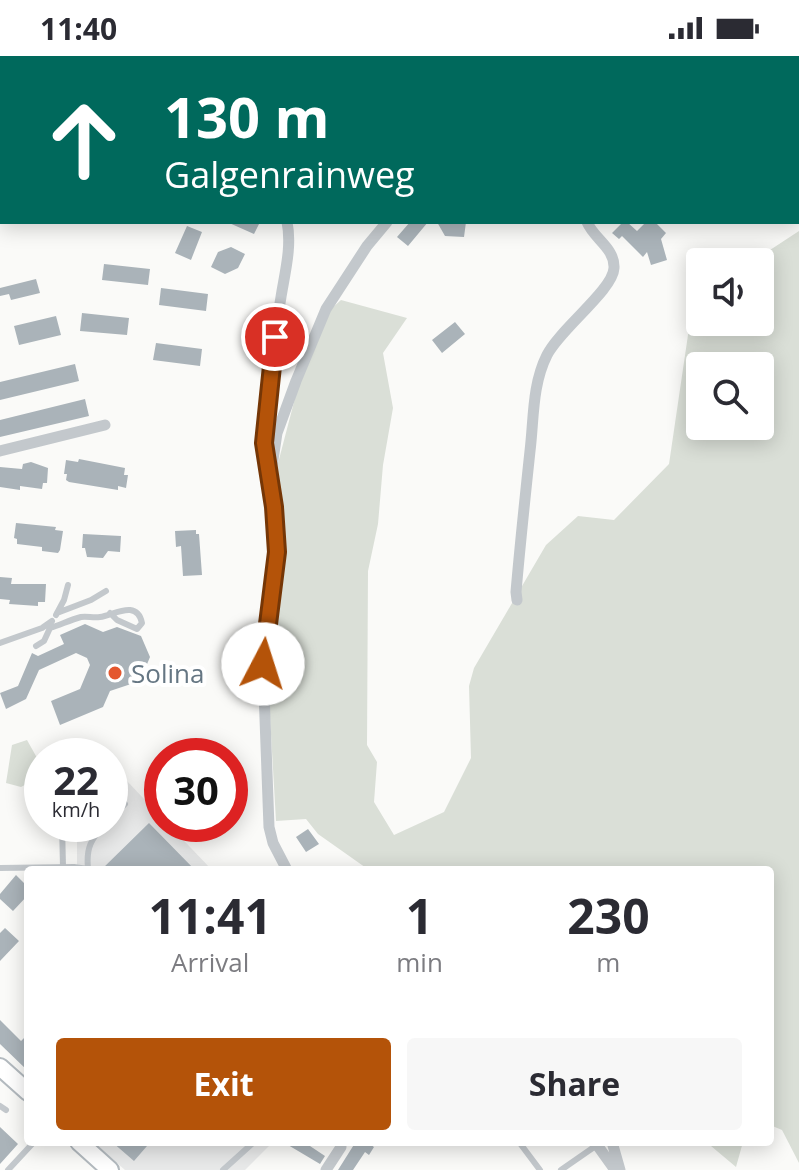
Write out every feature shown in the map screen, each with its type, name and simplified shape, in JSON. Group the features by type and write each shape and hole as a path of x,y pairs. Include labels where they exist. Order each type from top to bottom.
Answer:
{"main road":[{"path":"0,1067 24,1085"},
{"path":"83,1146 107,1169"}],"street":[{"path":"285,866 269,827 263,664 277,552 264,443 270,365 288,252 287,224"},
{"path":"270,480 277,433 326,309 367,246 385,224"},
{"path":"517,600 537,379 548,352 569,324 606,288 614,269 610,251 589,224"},
{"path":"0,451 105,425"},
{"path":"598,1146 618,1170"},
{"path":"613,1146 618,1170"},
{"path":"326,1170 341,1147"}],"lane":[{"path":"33,631 37,645 44,641 68,585"},
{"path":"57,613 106,591"},
{"path":"0,643 51,624 83,616 98,618 110,613 127,609 138,615 142,623 137,629 117,620 110,613"},
{"path":"62,842 63,866"},
{"path":"90,842 86,852 90,866"},
{"path":"0,868 24,868"},
{"path":"8,1170 30,1146"},
{"path":"223,1170 249,1146"},
{"path":"522,1146 540,1170"},
{"path":"561,1170 592,1146"}],"shaded area":[{"path":"799,231 799,1163 782,1130 774,1127 774,866 363,866 318,834 306,819 276,821 267,664 281,556 277,467 299,383 331,309 341,300 407,318 383,353 393,408 383,465 378,524 368,571 367,745 377,762 374,802 394,835 444,812 471,758 469,686 474,668 546,545 578,516 614,520 669,464 688,336 774,336 773,248"},
{"path":"24,741 24,785 21,787 6,783 12,745"},
{"path":"128,782 144,799 144,842 185,842 208,866 77,866 77,842 128,842"},
{"path":"98,1146 269,1146 245,1170 125,1170"},
{"path":"711,1146 742,1146 736,1167"}],"building":[{"path":"232,224 259,224 254,234"},
{"path":"408,224 426,224 408,246 397,237"},
{"path":"438,224 466,224 464,237 445,236"},
{"path":"621,224 629,224 637,231 644,224 657,224 666,233 661,239 667,260 651,265 647,252 643,257 622,236 619,239 612,233"},
{"path":"187,226 202,232 191,260 175,253"},
{"path":"231,247 245,254 238,268 225,274 211,267 218,252"},
{"path":"104,264 150,269 148,285 102,280"},
{"path":"36,279 40,293 11,300 9,294 0,296 0,288"},
{"path":"161,288 208,294 206,311 159,305"},
{"path":"82,313 129,318 127,335 80,331"},
{"path":"56,316 61,335 19,345 14,326"},
{"path":"455,322 465,334 442,353 432,340"},
{"path":"156,343 202,349 200,366 153,360"},
{"path":"75,364 79,381 0,400 0,382"},
{"path":"85,399 89,416 0,437 0,420"},
{"path":"79,459 125,468 124,475 128,475 126,488 118,486 118,490 69,482 66,480 67,474 64,474 66,460 78,462"},
{"path":"31,462 48,468 47,483 43,483 42,489 0,487 0,467 22,469 23,464"},
{"path":"16,523 56,527 55,530 63,531 60,550 58,553 42,551 42,547 17,544 14,538"},
{"path":"196,530 199,534 202,575 183,576 181,546 176,547 175,531"},
{"path":"83,534 121,536 120,552 108,551 103,558 87,557 85,548 82,548"},
{"path":"0,577 12,578 11,584 46,584 45,602 38,602 38,606 9,604 10,600 0,599"},
{"name":"Solina","path":"85,624 103,632 117,627 141,636 150,657 140,681 110,691 103,707 60,725 51,701 80,689 90,665 87,658 76,653 39,670 26,699 6,709 0,693 18,686 32,653 38,656 64,644 60,635"},
{"path":"144,828 144,842 168,842 191,866 105,866"},
{"path":"308,829 319,844 306,852 296,837"},
{"path":"16,875 24,883 24,899 13,911 0,899 0,894"},
{"path":"5,928 19,941 0,961 0,933"},
{"path":"0,1020 21,1041 24,1038 24,1067 0,1044"},
{"path":"0,1127 18,1144 0,1164"},
{"path":"117,1146 147,1146 134,1161"},
{"path":"290,1146 310,1146 325,1156 320,1164"},
{"path":"353,1146 374,1147 369,1155 365,1152 353,1170 338,1170"}],"place":[{"name":"Solina","path":"115,673"}],"route":[{"path":"263,664 277,552 264,443 275,337"}]}
